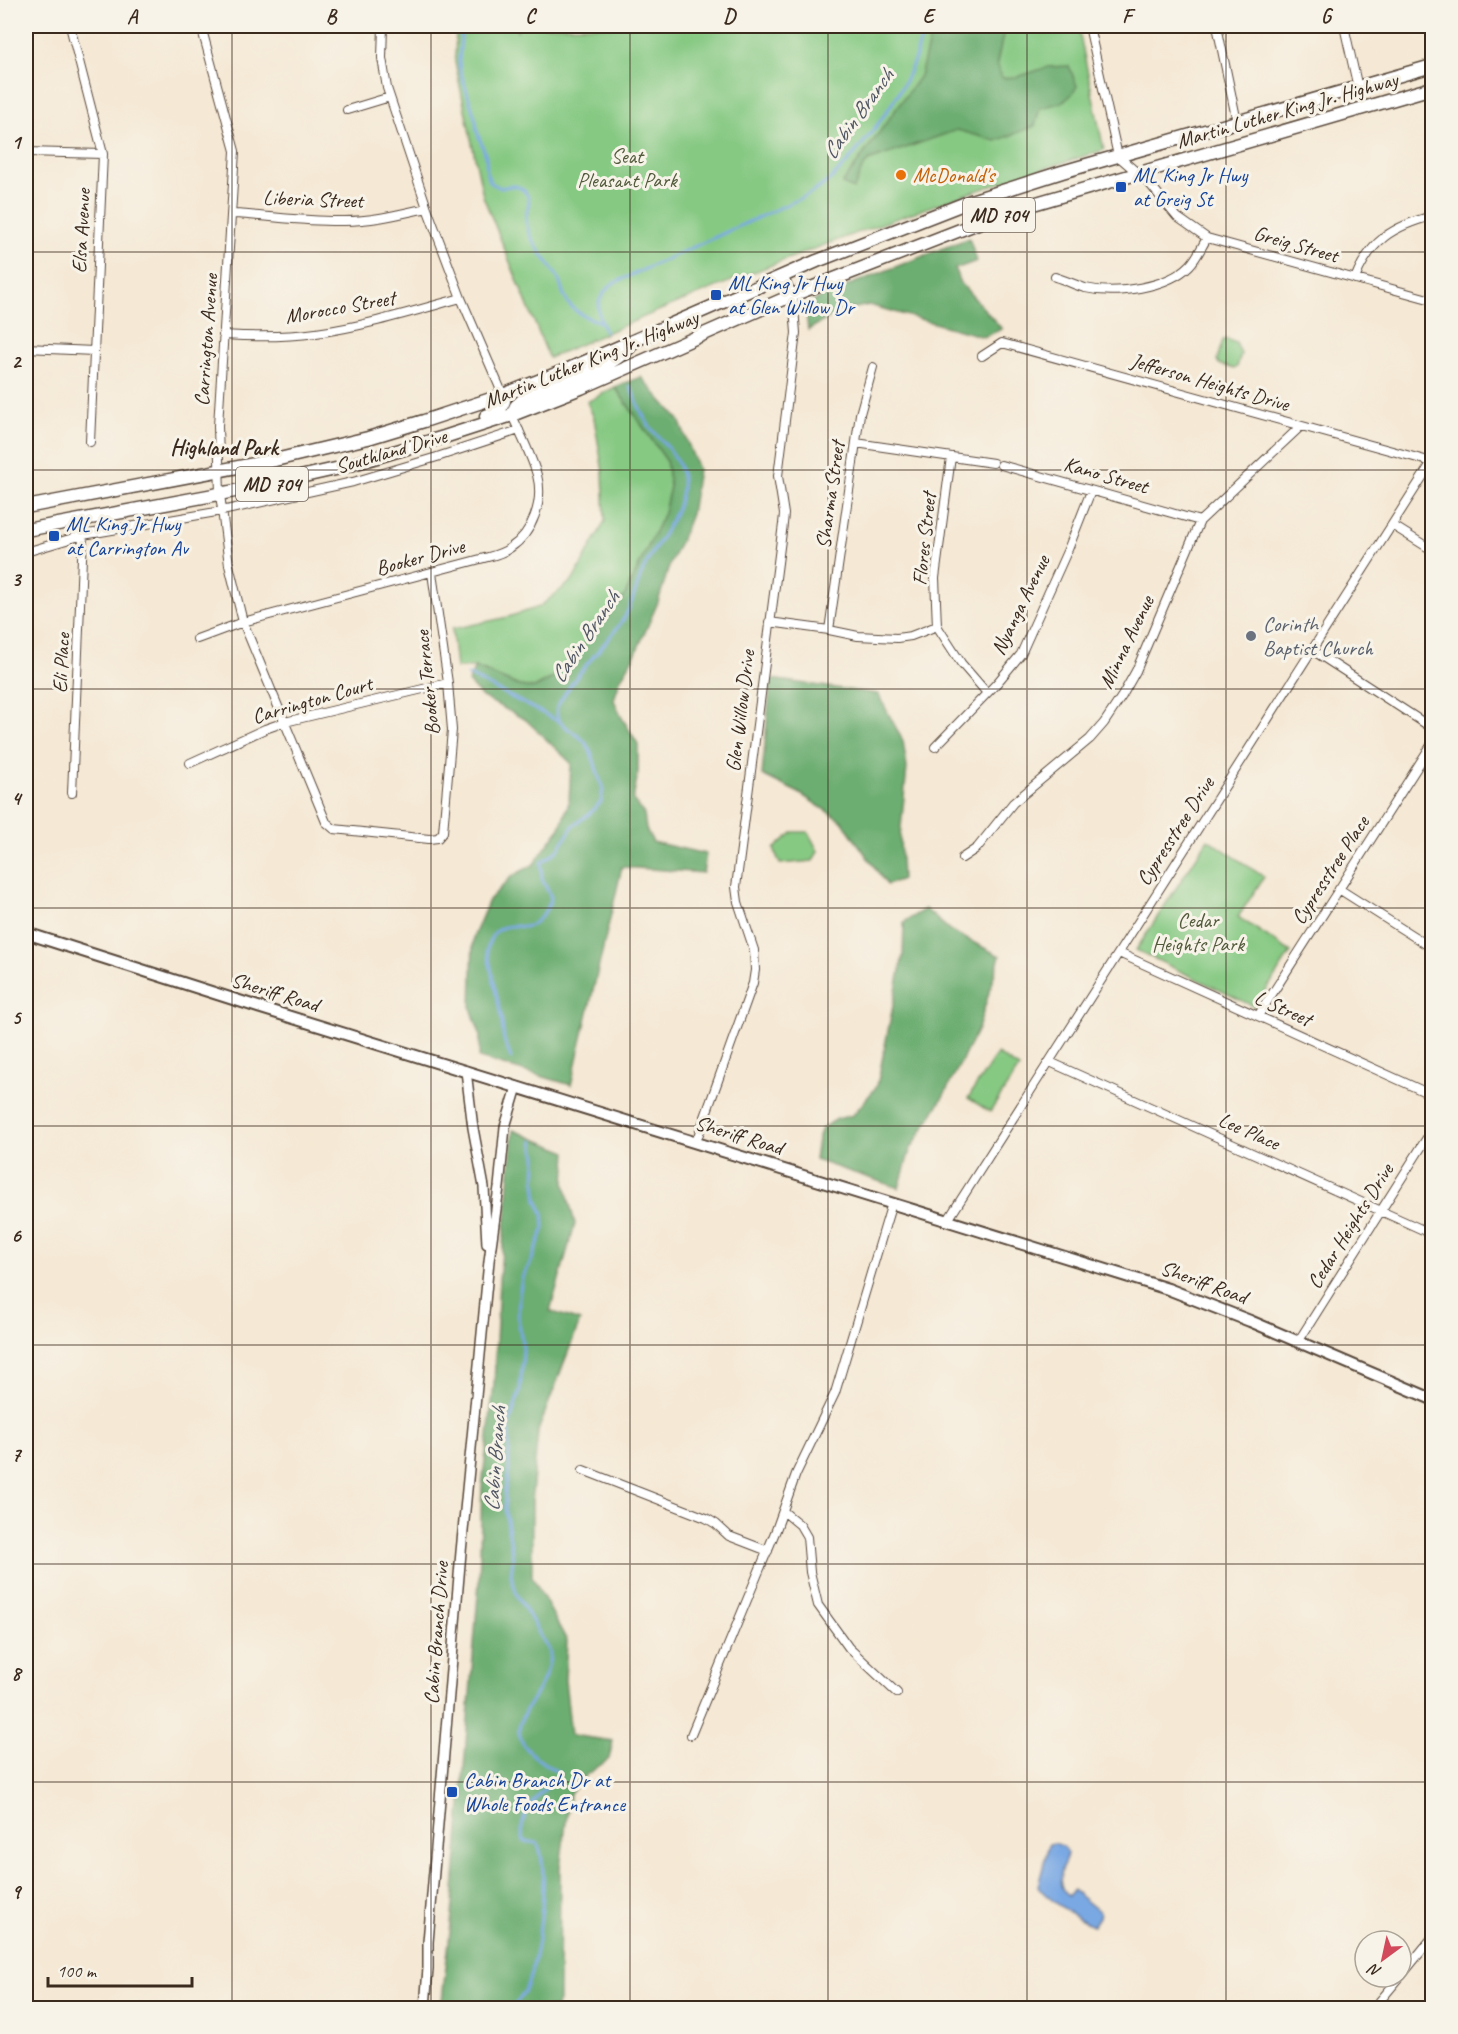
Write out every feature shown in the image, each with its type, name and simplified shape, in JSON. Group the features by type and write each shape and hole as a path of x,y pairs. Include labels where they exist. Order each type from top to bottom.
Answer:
{"main road":[{"name":"Martin Luther King Jr. Highway","path":"26,507 275,460 368,438 503,395 862,243 971,201 1041,178 1432,66"},
{"name":"Martin Luther King Jr. Highway","path":"26,530 220,494 340,468 512,415 582,388 793,295 1009,211 1432,88"},
{"path":"512,415 516,406 524,399 612,362 626,352 634,341"},
{"path":"402,449 406,444 420,437 500,410 504,401 503,395"},
{"name":"Sheriff Road","path":"26,933 1168,1289 1239,1316 1432,1400"}],"street":[{"name":"Elsa Avenue","path":"70,26 103,154 90,442"},
{"name":"Carrington Avenue","path":"201,26 235,151 218,426 220,494 231,577 243,622 326,822"},
{"path":"383,26 382,67 390,97 427,207 503,395"},
{"path":"1089,26 1118,156 1139,174"},
{"path":"1217,26 1237,122"},
{"path":"1344,26 1358,88"},
{"path":"347,110 390,97"},
{"path":"26,152 103,154"},
{"name":"Greig Street","path":"1139,174 1177,218 1207,238 1432,300"},
{"name":"Liberia Street","path":"232,214 344,221 377,219 427,207"},
{"path":"1355,279 1364,260 1385,235 1401,226 1432,216"},
{"path":"1055,277 1085,288 1121,291 1145,287 1173,276 1190,265 1207,238"},
{"name":"Glen Willow Drive","path":"696,1142 754,977 754,950 738,902 736,887 784,514 777,476 796,333 793,295 783,276"},
{"name":"Morocco Street","path":"223,336 317,333 376,321 462,298"},
{"name":"Jefferson Heights Drive","path":"982,356 1002,344 1432,462"},
{"path":"26,348 94,351"},
{"name":"Sharma Street","path":"829,630 862,402 873,367"},
{"name":"Booker Drive","path":"196,639 243,622 501,553 518,541 536,513 539,489 533,462 512,415"},
{"name":"Minna Avenue","path":"962,858 977,848 1028,789 1090,739 1114,709 1136,672 1200,521 1301,426"},
{"name":"Southland Drive","path":"26,552 83,535 222,511 353,482 437,458 519,430"},
{"name":"Kano Street","path":"856,443 997,464 1200,521"},
{"name":"Flores Street","path":"937,626 935,578 951,457"},
{"name":"Cypresstree Drive","path":"948,1220 1432,462"},
{"name":"Nyanga Avenue","path":"934,747 1010,668 1023,650 1091,491"},
{"path":"1392,525 1432,550"},
{"name":"Eli Place","path":"72,793 83,535"},
{"name":"Booker Terrace","path":"326,822 331,828 337,830 429,839 440,837 445,826 452,730 448,683 432,573"},
{"path":"769,622 858,636 897,638 911,636 937,626 961,663 987,693"},
{"path":"1312,650 1432,728"},
{"name":"Carrington Court","path":"190,763 285,722 448,683"},
{"name":"Cypresstree Place","path":"1258,1016 1432,744"},
{"path":"1340,889 1432,948"},
{"name":"L Street","path":"1119,953 1432,1095"},
{"name":"Lee Place","path":"1050,1062 1432,1234"},
{"name":"Cabin Branch Drive","path":"466,1071 473,1128 484,1187 489,1261"},
{"name":"Cabin Branch Drive","path":"425,2008 428,1942 460,1552 489,1261 505,1127 517,1087"},
{"name":"Cedar Heights Drive","path":"1298,1342 1432,1130"},
{"path":"691,1735 768,1551 806,1450 835,1392 892,1203"},
{"path":"583,1470 706,1518 729,1536 768,1551"},
{"path":"783,1511 800,1526 807,1537 810,1572 818,1605 849,1648 897,1694"},
{"path":"1413,1961 1432,1938"},
{"path":"1374,2008 1389,1989"}],"green space":[{"name":"Seat Pleasant Park","path":"456,26 512,26 517,31 520,26 1078,26 1104,150 963,195 823,245 617,328 549,358 483,196 455,62"},
{"path":"933,26 1005,26 997,63 1002,78 1017,77 1048,67 1069,66 1077,86 1066,99 1040,108 1035,126 996,141 957,130 868,161 854,189 842,184 920,76"},
{"path":"969,238 977,261 955,269 959,281 1002,329 984,337 869,305 841,311 808,330 805,305 839,289"},
{"path":"1227,339 1236,343 1241,354 1237,367 1234,369 1219,364 1217,360 1223,340"},
{"path":"641,377 679,420 698,469 691,514 670,564 658,602 636,653 620,680 614,700 638,744 638,773 633,800 644,814 646,829 653,842 706,854 703,873 622,867 571,1085 479,1058 480,1034 471,1008 473,938 489,900 512,876 533,865 560,828 569,802 571,763 526,720 482,697 468,682 475,667 519,686 535,688 556,676 576,651 598,631 612,608 624,597 664,513 670,487 666,460 615,387"},
{"path":"615,387 666,460 670,487 664,513 624,597 612,608 599,631 576,651 556,676 534,688 519,686 475,667 456,668 452,629 508,617 539,607 573,580 605,521 603,472 594,418 587,402"},
{"path":"771,679 878,694 903,741 907,768 900,837 902,879 887,885 842,821 799,793 762,775"},
{"path":"793,832 808,832 818,851 813,861 780,864 774,849"},
{"name":"Cedar Heights Park","path":"1208,839 1264,877 1238,917 1291,952 1255,1007 1136,950"},
{"path":"925,909 951,931 1000,956 978,1029 943,1097 910,1150 899,1188 815,1160 822,1128 837,1119 853,1115 877,1086 903,955 904,922"},
{"path":"997,1054 1019,1068 990,1112 968,1098"},
{"path":"513,1130 567,1152 565,1184 575,1224 550,1311 580,1321 538,1431 532,1494 532,1576 567,1641 565,1680 571,1735 613,1741 609,1759 585,1776 570,1794 560,1867 559,2001 556,2008 441,2008 452,1915 479,1582 482,1486 494,1385 499,1279"}],"water":[{"path":"1049,1844 1063,1846 1067,1853 1060,1880 1064,1891 1068,1896 1073,1890 1100,1912 1093,1926 1063,1908 1038,1886"}],"waterway":[{"path":"462,26 460,70 486,156 487,175 491,183 501,188 515,186 526,193 529,200 526,220 530,236 558,278 567,301 579,313 601,322"},
{"name":"Cabin Branch","path":"605,332 598,307 602,296 612,284 808,195 833,177 861,146 896,98 910,71 924,26"},
{"name":"Cabin Branch","path":"511,1058 504,1040 487,950 488,944 499,929 509,926 530,926 542,915 551,897 542,879 541,863 558,850 573,826 601,802 603,788 588,747 581,738 561,723 558,719 557,707 579,674 625,617 642,573 676,512 680,499 682,486 679,465 645,419 630,386"},
{"path":"468,675 558,721"},
{"name":"Cabin Branch","path":"511,2008 522,1995 530,1977 538,1939 543,1894 541,1855 537,1843 524,1841 522,1826 532,1804 542,1791 558,1779 558,1772 534,1756 522,1742 519,1729 523,1716 547,1671 550,1652 517,1595 511,1575 513,1559 505,1508 505,1491 509,1471 509,1426 520,1390 522,1367 523,1348 518,1318 519,1296 522,1278 544,1228 543,1213 537,1200 536,1157 533,1141"}],"place":[{"name":"McDonald's","path":"901,175"},
{"name":"ML King Jr Hwy at Greig St","path":"1121,187"},
{"name":"ML King Jr Hwy at Glen Willow Dr","path":"716,295"},
{"name":"ML King Jr Hwy at Carrington Av","path":"54,536"},
{"name":"Corinth Baptist Church","path":"1251,636"},
{"name":"Cabin Branch Dr at Whole Foods Entrance","path":"452,1792"}],"district":[{"name":"Highland Park","path":"224,448"}]}
